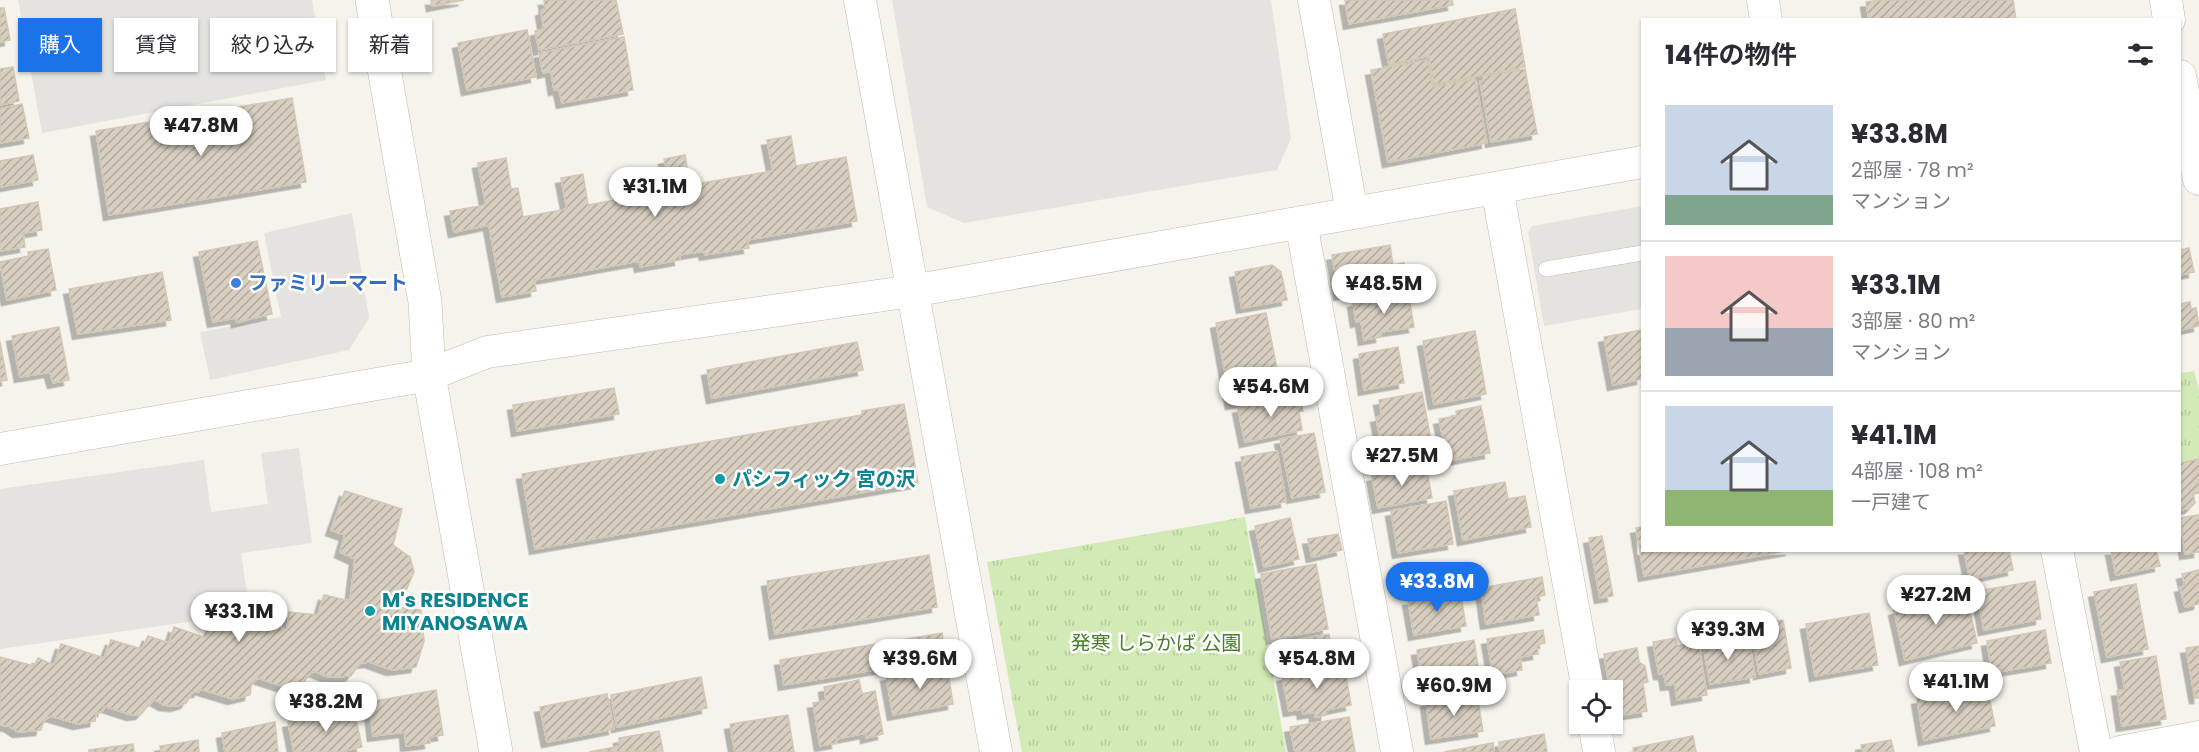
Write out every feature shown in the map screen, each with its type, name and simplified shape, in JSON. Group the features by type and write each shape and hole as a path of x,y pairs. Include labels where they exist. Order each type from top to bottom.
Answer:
{"street":[{"path":"372,0 424,302 429,375 496,752"},
{"path":"860,0 996,752"},
{"path":"1314,0 1352,213"},
{"path":"1763,0 1766,18"},
{"path":"2166,0 2169,18"},
{"path":"2181,68 2199,64"},
{"path":"2181,81 2199,180"},
{"path":"0,449 429,375 487,352 912,291 1641,162"},
{"path":"1497,188 1586,680"},
{"path":"1301,222 1397,752"},
{"path":"2057,552 2096,752"},
{"path":"1596,734 1599,752"},
{"path":"2120,752 2199,737"}],"lane":[{"path":"1546,270 1641,253"}],"green space":[{"path":"2194,371 2199,390 2199,461 2181,464 2181,373"},
{"name":"発寒 しらかば 公園","path":"1245,517 1286,752 1022,752 987,562"}],"shaded area":[{"path":"18,0 312,0 315,18 210,18 210,72 325,72 326,80 42,133 31,72 102,72 102,18 21,18"},
{"path":"892,0 1271,0 1291,139 1277,170 964,223 927,207"},
{"path":"1641,206 1641,309 1544,326 1528,232 1532,226"},
{"path":"352,213 369,318 349,350 210,380 200,332 281,317 264,233"},
{"path":"299,448 312,543 241,553 250,613 0,649 0,489 204,460 211,512 268,504 261,453"}],"building":[{"path":"431,0 464,0 432,6"},
{"path":"544,0 616,0 623,34 539,50 535,31 544,29 541,11 545,9"},
{"path":"1345,0 1452,0 1453,5 1349,24"},
{"path":"1880,0 2013,0 2016,18 1869,18 1866,2"},
{"path":"0,8 4,8 10,40 0,42"},
{"path":"1515,9 1525,67 1434,84 1429,56 1389,65 1383,34"},
{"path":"527,30 536,77 467,90 458,43"},
{"path":"624,37 633,90 562,103 559,89 554,90 551,71 543,73 539,53"},
{"path":"1427,60 1433,87 1475,79 1487,143 1388,162 1371,70"},
{"path":"13,67 19,101 0,105 0,69"},
{"path":"1525,69 1537,134 1491,142 1480,81 1484,81 1483,76"},
{"path":"292,98 306,182 109,215 96,131"},
{"path":"22,104 29,138 0,143 0,109"},
{"path":"791,136 796,166 846,157 857,221 747,240 749,248 705,255 704,251 679,255 680,260 640,267 639,261 534,280 536,291 502,297 489,225 454,232 450,211 486,205 478,163 506,158 511,189 518,188 523,217 567,209 561,178 583,174 588,205 670,190 664,159 685,155 690,185 773,171 767,140"},
{"path":"33,155 38,180 0,187 0,161"},
{"path":"38,202 42,230 23,233 25,247 0,251 0,209"},
{"name":"ファミリーマート","path":"257,241 272,314 237,322 236,318 213,322 199,252"},
{"path":"1390,245 1393,265 1404,263 1407,283 1339,295 1332,255"},
{"path":"2189,248 2194,272 2181,275 2181,250"},
{"path":"48,249 56,290 7,300 0,262 29,256 28,252"},
{"path":"1272,265 1281,272 1287,300 1242,308 1235,272"},
{"path":"162,272 171,320 78,334 69,289"},
{"path":"1408,292 1414,327 1380,332 1381,337 1364,340 1361,321 1356,322 1353,302"},
{"path":"2190,302 2191,309 2196,308 2199,326 2181,330 2181,304"},
{"path":"1266,313 1282,394 1231,404 1216,323"},
{"path":"59,327 69,380 53,383 50,372 20,377 12,336"},
{"path":"1641,330 1641,379 1613,385 1604,337"},
{"path":"1475,331 1486,394 1434,404 1423,341"},
{"path":"0,342 7,380 0,381"},
{"path":"857,342 863,370 712,398 707,370"},
{"path":"1398,347 1404,383 1364,390 1359,354"},
{"path":"614,388 619,414 517,431 513,405"},
{"path":"1422,392 1434,457 1392,465 1388,447 1382,448 1376,417 1382,416 1379,400"},
{"path":"1300,395 1303,411 1299,412 1302,430 1245,442 1238,408"},
{"name":"パシフィック 宮の沢","path":"904,404 918,483 535,549 522,474 862,415 862,411"},
{"path":"1481,406 1490,453 1448,461 1439,419 1457,416 1456,411"},
{"path":"1314,433 1325,492 1292,498 1280,439"},
{"path":"1277,451 1286,502 1251,508 1241,457"},
{"path":"2199,459 2199,493 2193,494 2195,503 2190,508 2181,510 2181,463"},
{"path":"1426,466 1432,498 1378,508 1372,476"},
{"path":"1505,482 1508,499 1525,496 1531,527 1463,540 1454,491"},
{"name":"M's RESIDENCE MIYANOSAWA","path":"345,491 402,509 393,545 410,557 414,572 396,607 421,610 424,641 416,667 392,670 370,662 360,663 351,676 329,677 314,671 306,677 304,685 288,688 258,678 251,685 250,695 233,699 200,689 199,692 193,692 186,703 176,706 164,705 154,699 141,714 132,715 104,706 103,711 96,713 95,721 78,724 51,716 44,720 41,730 18,732 9,726 0,725 0,657 34,666 38,658 54,665 61,644 104,658 111,640 142,649 148,636 169,643 174,627 206,638 213,623 252,634 258,619 287,630 289,612 318,615 324,595 350,601 355,559 340,552 345,535 331,530"},
{"path":"1446,501 1453,544 1398,553 1391,511"},
{"path":"2199,515 2199,552 2185,554 2181,518"},
{"path":"1290,518 1299,559 1264,567 1255,526"},
{"path":"1641,527 1641,552 1780,552 1644,576 1636,528"},
{"path":"1338,534 1342,550 1312,557 1308,539"},
{"path":"1602,536 1613,596 1600,598 1589,538"},
{"path":"1964,552 2009,552 2013,570 1970,579"},
{"path":"2111,552 2156,552 2160,566 2116,575"},
{"path":"929,555 937,607 775,634 767,581"},
{"path":"1316,564 1328,629 1272,639 1261,574"},
{"path":"2199,570 2199,604 2185,607 2180,587 2185,586 2182,574"},
{"path":"1542,577 1545,595 1536,597 1539,615 1486,624 1481,588"},
{"path":"2035,581 2041,619 1984,630 1977,591"},
{"path":"2136,584 2148,649 2107,657 2094,592"},
{"path":"1460,591 1466,626 1414,635 1408,600"},
{"path":"1966,593 1977,643 1905,660 1894,610"},
{"path":"1869,613 1878,665 1815,676 1806,624"},
{"path":"1783,620 1791,668 1759,674 1751,625"},
{"path":"1543,630 1545,643 1537,645 1538,654 1520,657 1522,670 1493,675 1487,639"},
{"path":"2045,630 2051,663 1992,673 1987,641"},
{"path":"942,633 946,658 784,685 780,660"},
{"path":"1329,634 1333,659 1278,670 1273,644"},
{"path":"1734,636 1736,647 1750,645 1755,677 1710,684 1704,650 1708,649 1707,640"},
{"path":"1675,638 1677,646 1698,642 1707,695 1677,700 1675,684 1666,685 1664,674 1659,674 1653,642"},
{"path":"1474,640 1481,686 1425,695 1422,678 1430,677 1428,667 1420,669 1417,650"},
{"path":"2199,646 2199,698 2195,698 2186,648"},
{"path":"1637,648 1639,662 1645,666 1648,682 1643,683 1647,711 1623,715 1623,680 1608,680 1604,654"},
{"path":"2156,656 2166,719 2122,726 2117,691 2125,690 2120,662"},
{"path":"1344,664 1351,705 1326,710 1326,715 1315,717 1315,712 1303,714 1302,709 1289,711 1282,676"},
{"path":"947,666 953,704 893,715 886,676"},
{"path":"701,677 707,708 617,727 611,695"},
{"path":"859,680 862,694 875,691 883,734 866,738 866,733 836,739 837,743 820,746 813,703 826,701 824,687"},
{"path":"1987,686 1995,726 1924,740 1917,699"},
{"path":"436,690 443,735 429,737 430,743 406,746 405,732 373,736 369,702"},
{"path":"607,694 614,729 547,742 540,707"},
{"path":"1477,694 1483,731 1431,739 1426,702"},
{"path":"354,710 362,747 339,752 294,752 288,722"},
{"path":"788,715 794,752 735,752 730,724"},
{"path":"1349,717 1355,752 1295,752 1290,727"},
{"path":"275,722 278,752 225,752 222,733"},
{"path":"659,731 663,751 589,752 620,746 619,738"},
{"path":"1544,734 1547,752 1500,752 1499,742"},
{"path":"1693,736 1696,752 1634,752 1633,748"},
{"path":"198,740 199,752 161,752 160,746"},
{"path":"1891,740 1894,752 1863,752 1861,745"},
{"path":"1493,743 1494,752 1444,752"},
{"path":"133,744 134,752 89,752 89,750"}],"place":[{"name":"ファミリーマート","path":"236,283"},
{"name":"パシフィック 宮の沢","path":"720,479"},
{"name":"M's RESIDENCE MIYANOSAWA","path":"370,611"}]}
